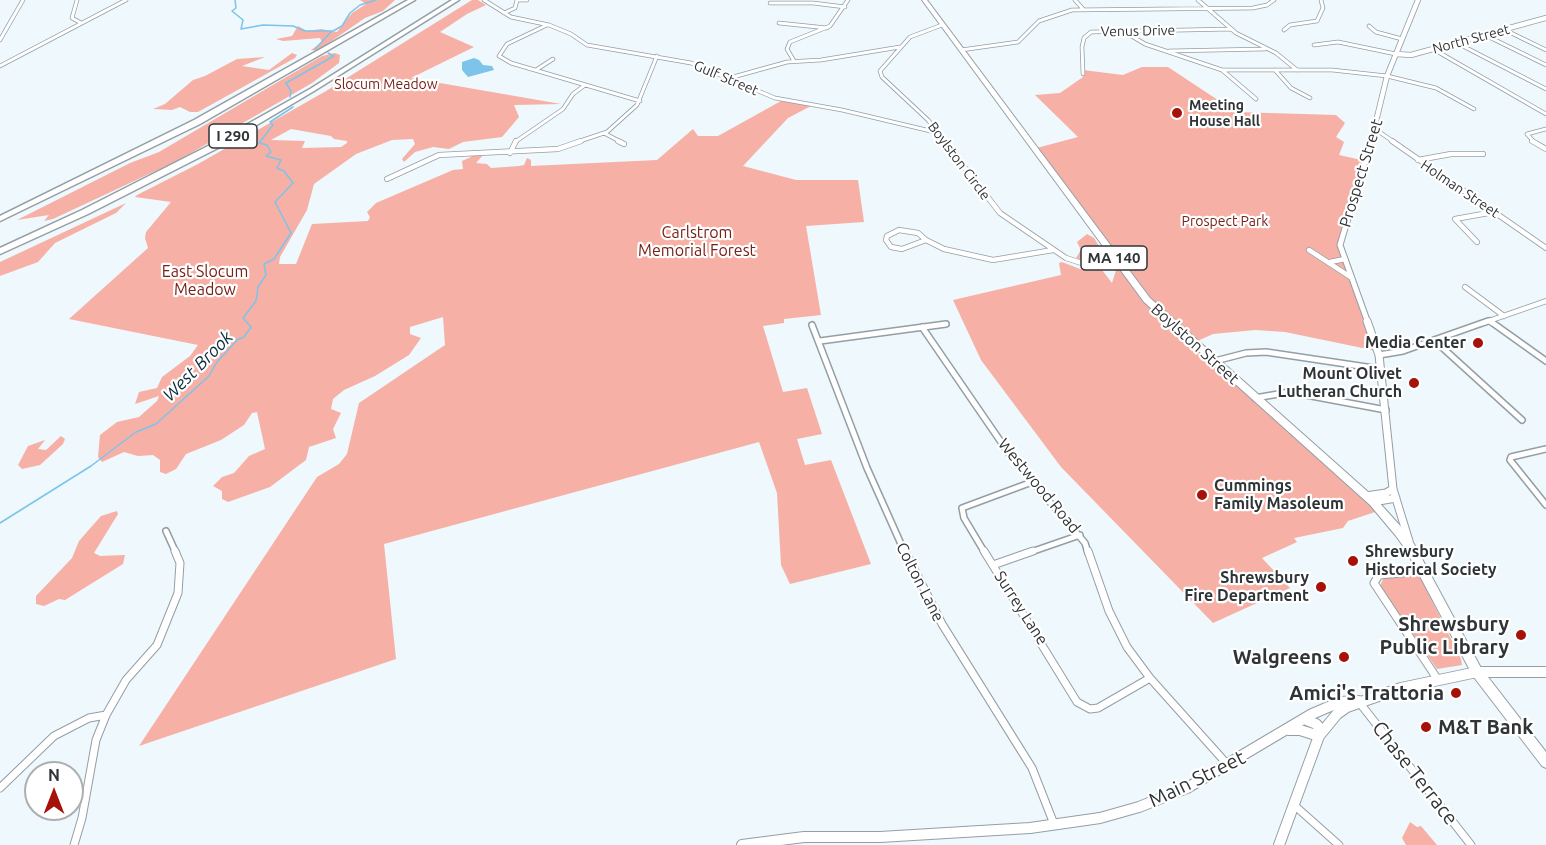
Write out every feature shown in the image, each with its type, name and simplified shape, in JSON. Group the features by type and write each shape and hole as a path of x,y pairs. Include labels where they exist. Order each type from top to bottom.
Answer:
{"highway":[{"name":"I 290","path":"0,219 188,127 412,0"},
{"name":"I 290","path":"0,251 104,203 215,146 312,90 456,0"}],"main road":[{"name":"Boylston Street","path":"924,0 1147,300 1213,362 1370,499 1410,546 1476,672"},
{"name":"Main Street","path":"742,845 781,842 881,841 1055,826 1139,807 1187,788 1228,766 1304,719 1340,702 1359,701 1476,672 1546,672"},
{"name":"MA 140","path":"1476,672 1546,762"},
{"name":"Main Street","path":"1321,734 1337,714 1359,701"},
{"path":"1280,845 1321,734 1316,724 1304,719"},
{"path":"1289,730 1321,734"}],"street":[{"path":"0,40 23,0"},
{"path":"77,0 72,18 81,23"},
{"path":"1,63 63,34 126,0"},
{"name":"Gulf Street","path":"484,0 504,13 522,20 547,25 593,47 696,64 781,100 842,110 939,133"},
{"path":"504,13 515,8 517,0 527,0"},
{"path":"794,61 787,49 789,42 827,28 849,0"},
{"path":"1076,0 1083,9"},
{"path":"1198,0 1232,29 1297,70"},
{"path":"961,50 1014,44 1039,21 1058,13 1083,9 1260,7 1274,0"},
{"path":"1284,30 1290,25 1317,21 1323,8 1321,0"},
{"name":"Prospect Street","path":"1410,546 1394,493 1378,355 1345,259 1341,238 1375,132 1387,76 1418,0"},
{"path":"771,3 812,3 845,7"},
{"name":"North Street","path":"1396,54 1411,55 1546,18"},
{"path":"1539,21 1546,23"},
{"path":"779,23 827,28"},
{"path":"547,25 507,44 500,52 502,59 640,102"},
{"name":"Boylston Circle","path":"942,25 913,35 885,63 880,74 939,133 1000,213 1053,250 1085,265 1118,264"},
{"path":"1369,26 1380,34 1402,39"},
{"name":"Venus Drive","path":"1083,74 1081,52 1085,36 1096,31 1232,29"},
{"path":"1505,30 1546,50"},
{"path":"1123,31 1145,44 1222,70 1338,70 1387,76 1436,88 1474,109"},
{"path":"1485,35 1546,66"},
{"path":"1314,45 1338,42 1396,54"},
{"path":"1456,43 1546,88"},
{"path":"726,78 794,61 821,60 900,47"},
{"path":"1165,51 1267,49"},
{"path":"1433,49 1546,114"},
{"path":"387,179 439,155 510,153 563,148 604,134 619,124 640,102 657,56"},
{"path":"536,70 553,59"},
{"path":"1222,70 1256,99"},
{"path":"1275,70 1292,88 1310,98"},
{"path":"510,153 516,141 563,109 575,92 585,85"},
{"path":"1546,129 1527,134 1532,141 1546,148"},
{"name":"Holman Street","path":"1375,132 1384,135 1546,248"},
{"path":"604,134 624,144"},
{"path":"1418,160 1453,154 1483,154"},
{"path":"1477,242 1455,219 1494,212"},
{"path":"926,240 897,249 891,247 886,240 892,232 906,230 918,232 926,240 944,249 986,259 1011,259 1053,250"},
{"path":"1309,250 1352,278"},
{"path":"1330,262 1345,259"},
{"path":"1466,287 1504,316"},
{"path":"1378,355 1403,351 1546,301"},
{"path":"1489,321 1546,362"},
{"path":"820,341 946,324"},
{"name":"Colton Lane","path":"812,325 867,468 913,570 942,624 1024,754 1055,826"},
{"name":"Westwood Road","path":"922,327 1007,450 1032,482 1080,535 1088,549 1115,626 1150,678 1228,766"},
{"path":"1434,340 1522,420"},
{"path":"1213,362 1246,353 1266,352 1380,369"},
{"path":"1255,398 1273,393 1290,393 1386,410"},
{"path":"1546,449 1511,457 1510,460 1546,505"},
{"name":"Surrey Lane","path":"1032,482 975,500 962,508 964,518 1071,692 1083,706 1098,708 1150,678"},
{"path":"1370,499 1394,493"},
{"path":"74,845 82,818 96,740 106,715 126,680 157,645 176,598 180,563 166,531"},
{"path":"993,565 1080,535"},
{"path":"1423,571 1379,575 1374,583 1438,680"},
{"name":"Chase Terrace","path":"1359,701 1471,845"},
{"path":"0,788 54,736 89,718 106,715"},
{"path":"1294,805 1339,845"}],"green space":[{"path":"360,0 395,0 383,11 365,18 317,51 311,50 322,42 320,38 283,41 276,39 292,36 298,26 307,31 321,29 337,32 352,13 366,4"},
{"path":"472,0 478,0 486,5 467,14 440,32 474,47 411,78 561,104 514,105 519,117 502,137 463,142 449,149 433,147 415,152 404,162 402,159 415,144 413,139 392,140 356,154 314,184 307,210 280,257 279,264 296,264 312,224 368,221 370,217 367,212 376,203 453,170 463,169 462,161 471,157 474,150 484,154 476,163 487,164 491,168 524,165 527,158 531,160 531,166 657,160 693,129 698,136 718,136 781,101 811,106 788,118 743,166 796,180 858,180 864,222 806,226 821,315 784,319 784,323 763,326 783,392 807,388 822,434 797,439 805,465 831,460 871,564 790,584 781,565 777,493 759,442 384,544 396,659 139,746 317,477 339,464 347,454 359,403 445,345 443,317 410,327 410,334 421,338 409,355 375,376 344,390 333,399 331,409 341,413 333,429 336,438 309,447 306,460 270,487 228,502 222,499 222,491 213,486 222,477 234,473 249,456 265,449 257,412 252,413 244,425 221,440 186,454 176,469 166,474 160,472 160,460 153,455 138,456 124,452 102,462 98,457 100,435 117,422 139,417 157,401 159,396 135,404 139,392 157,388 162,377 190,356 198,345 69,319 148,248 146,232 171,202 135,197 137,195 198,164 326,91","holes":["291,129 331,136 334,139 347,141 347,143 341,147 302,148 305,141 271,140"]},
{"path":"292,53 297,55 295,58 198,112 190,112 180,107 172,110 153,109 165,104 193,80 237,59 265,57 242,66 269,70"},
{"path":"335,53 340,55 339,63 312,83 179,160 53,219 44,221 49,215 17,220 130,163 159,152 322,56"},
{"name":"Prospect Park","path":"1142,67 1168,67 1236,112 1336,115 1345,123 1336,137 1344,142 1339,155 1366,161 1341,238 1377,351 1285,332 1255,330 1213,334 1193,343 1381,510 1348,521 1343,528 1294,538 1297,542 1262,558 1290,588 1213,623 1061,467 981,360 953,300 1061,275 1059,263 1062,262 1080,269 1099,266 1112,283 1118,264 1033,149 1078,137 1035,95 1060,93 1083,77 1083,70 1123,75"},
{"path":"126,203 116,213 55,243 38,262 0,276 0,262"},
{"path":"1087,234 1094,238 1106,257 1103,261 1092,263 1076,258 1081,250 1077,242"},
{"path":"61,436 65,439 63,444 40,465 22,469 18,465 28,446 45,440 38,449 46,450"},
{"path":"117,511 118,514 94,553 100,556 125,555 123,564 65,600 59,599 44,606 36,604 36,596 72,558 79,541 101,516"},
{"path":"1415,575 1420,577 1462,665 1437,669 1380,586 1383,579 1389,577"},
{"path":"1410,822 1417,827 1421,826 1437,845 1406,845 1402,838"}],"water":[{"path":"474,58 483,65 492,66 494,70 468,77 462,70 462,62"}],"waterway":[{"name":"West Brook","path":"235,0 236,8 232,11 243,20 241,29 263,25 293,26 305,31 332,31 315,49"},
{"path":"333,31 342,26 350,13 360,5 376,0"},
{"name":"West Brook","path":"290,97 291,91 286,83 334,56 328,53"},
{"name":"West Brook","path":"0,523 91,466 136,432 156,424 209,376 217,362 237,340 244,337 251,327 243,318 256,301 258,287 266,275 264,264 274,259 291,233 275,202 293,183 284,171 277,168 281,160 266,156 271,152 267,145 259,143 273,125 270,122 293,107"}],"place":[{"name":"Meeting House Hall","path":"1177,113"},
{"name":"Media Center","path":"1478,343"},
{"name":"Mount Olivet Lutheran Church","path":"1414,383"},
{"name":"Cummings Family Masoleum","path":"1202,495"},
{"name":"Shrewsbury Historical Society","path":"1353,561"},
{"name":"Shrewsbury Fire Department","path":"1321,587"},
{"name":"Shrewsbury Public Library","path":"1521,635"},
{"name":"Walgreens","path":"1344,657"},
{"name":"Amici's Trattoria","path":"1456,693"},
{"name":"M&T Bank","path":"1426,727"}],"park label":[{"name":"Slocum Meadow","path":"386,84"},
{"name":"Carlstrom Memorial Forest","path":"697,242"},
{"name":"East Slocum Meadow","path":"205,281"}]}
